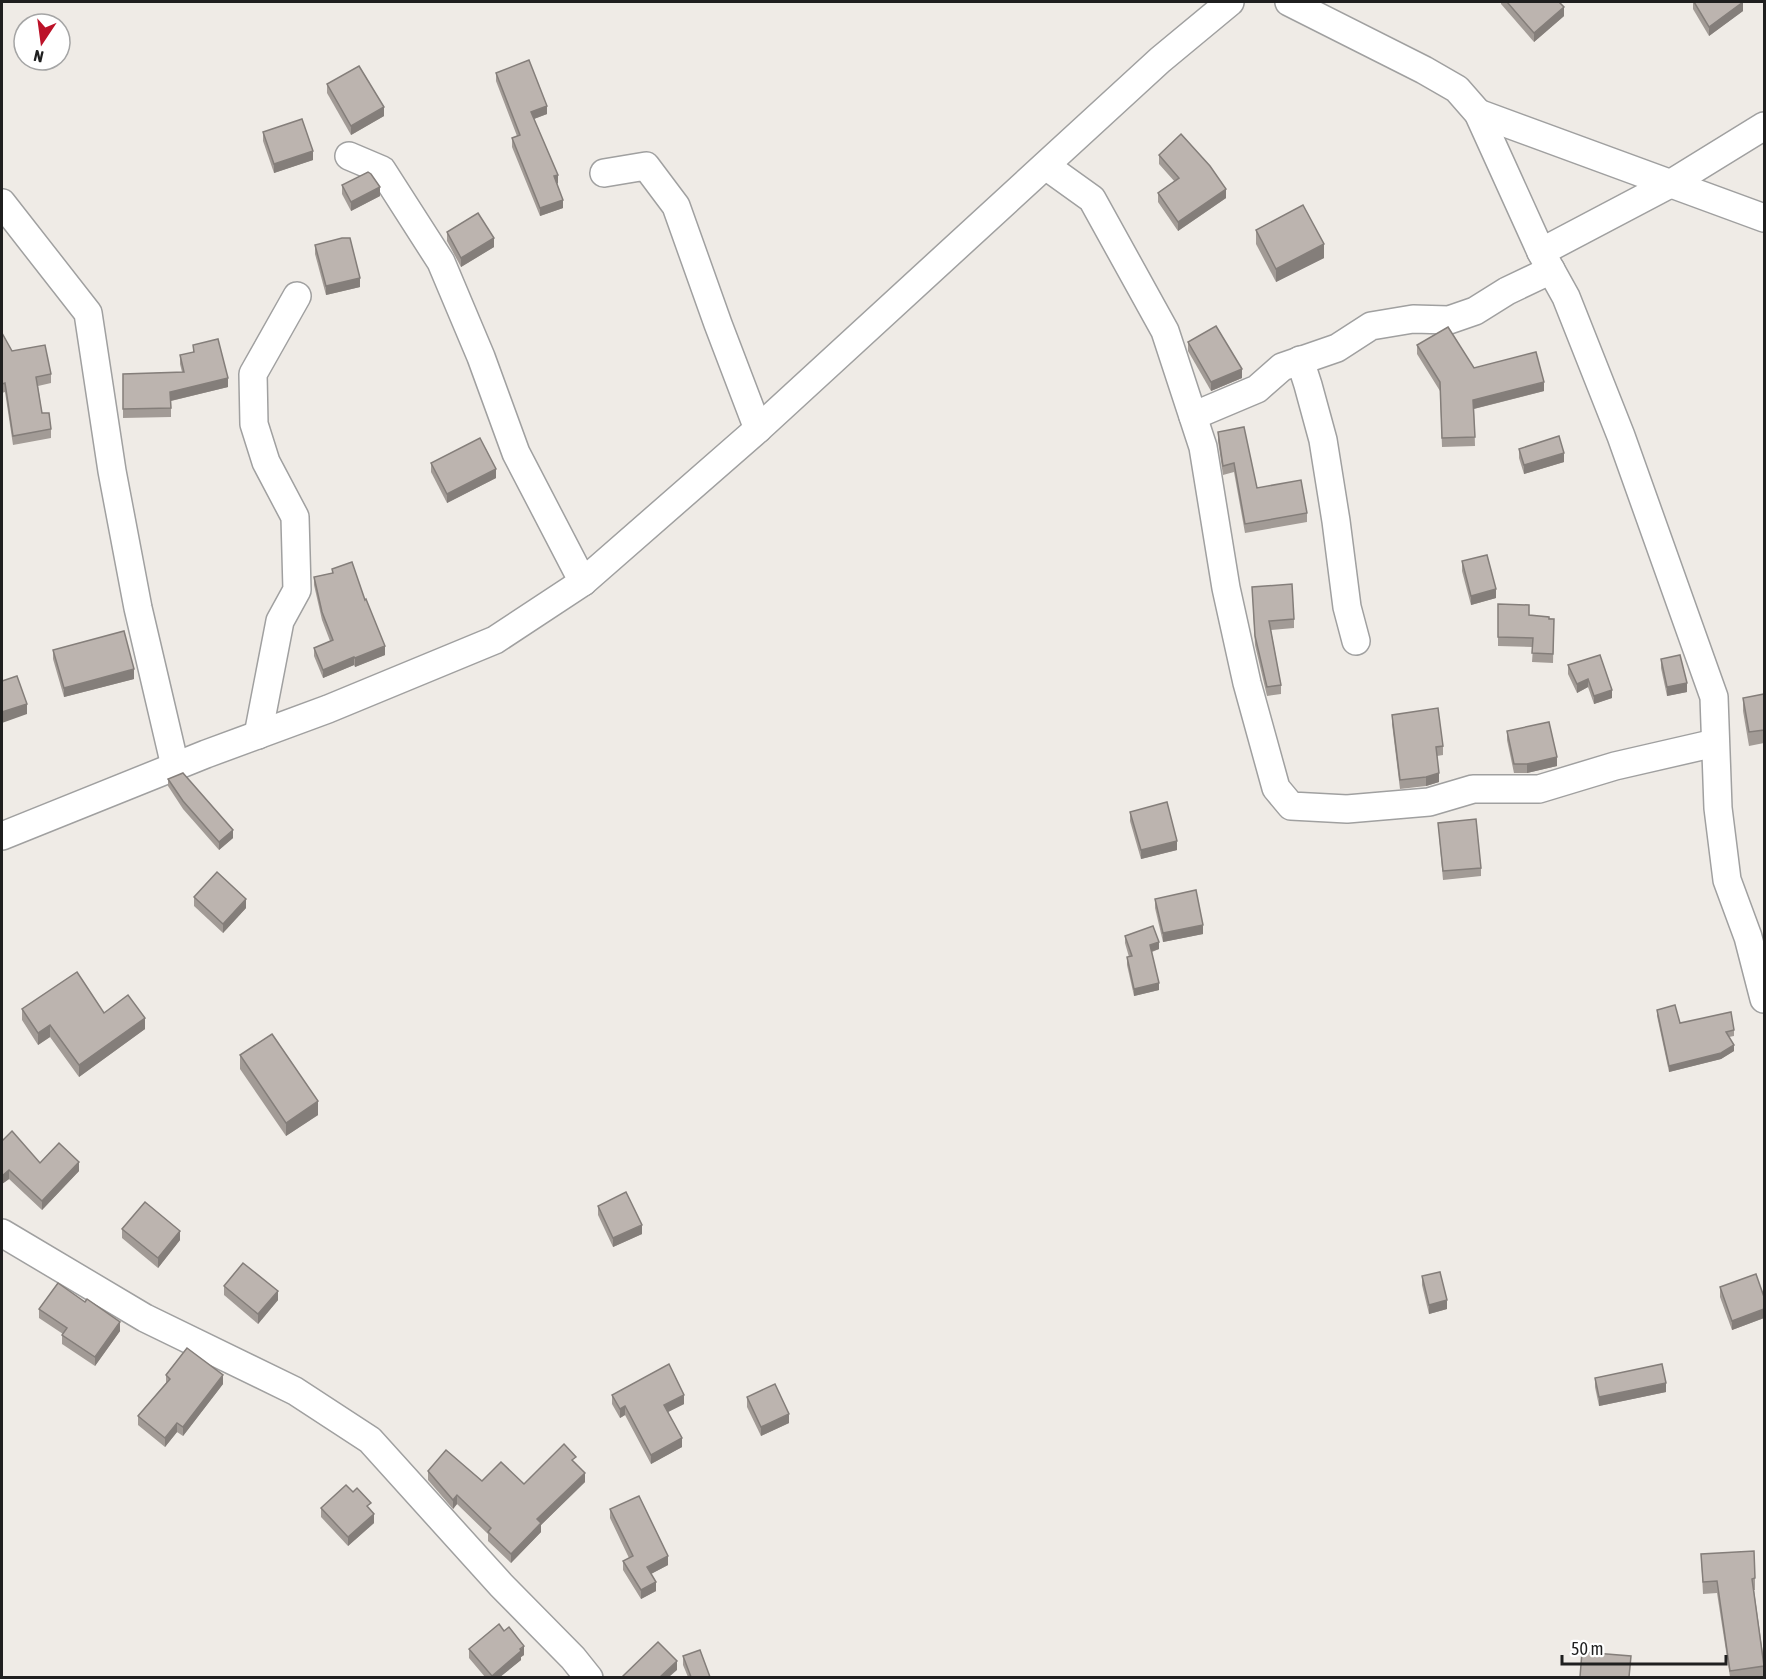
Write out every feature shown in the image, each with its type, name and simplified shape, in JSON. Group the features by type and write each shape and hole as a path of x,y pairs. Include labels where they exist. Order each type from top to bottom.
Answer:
{"street":[{"path":"2,836 175,766 328,709 495,640 583,582 758,429 1160,60 1230,2"},
{"path":"1289,2 1457,89 1478,113 1546,261 1566,297 1621,436 1714,698 1718,808 1727,880 1748,937 1764,999"},
{"path":"1478,113 1764,218"},
{"path":"1193,416 1257,389 1282,367 1337,348 1371,326 1413,320 1449,320 1475,311 1507,291 1546,261 1764,126"},
{"path":"349,156 382,170 441,262 482,357 516,453 583,582"},
{"path":"604,173 646,166 676,206 758,429"},
{"path":"1046,166 1092,199 1165,331 1203,447 1226,588 1247,683 1276,788 1291,806 1347,809 1429,802 1473,789 1539,789 1615,766 1715,743"},
{"path":"2,203 88,314 112,471 136,597 175,766"},
{"path":"258,735 279,621 297,590 295,517 266,462 254,424 253,374 297,296"},
{"path":"1300,360 1323,440 1347,608 1356,641"},
{"path":"2,1233 145,1318 295,1391 370,1440 501,1585 573,1658 588,1677"}],"building":[{"path":"1507,2 1559,2 1564,7 1534,33"},
{"path":"1694,2 1743,2 1709,27"},
{"path":"529,60 547,106 531,112 558,175 554,176 563,200 540,208 512,138 520,135 496,73"},
{"path":"359,66 384,107 351,126 327,84"},
{"path":"302,119 313,151 274,164 263,132"},
{"path":"1181,134 1210,166 1226,189 1178,222 1158,193 1179,178 1159,155"},
{"path":"368,172 380,187 351,202 342,185"},
{"path":"1303,205 1324,244 1276,269 1256,230"},
{"path":"478,213 494,238 461,258 447,232"},
{"path":"350,238 360,278 326,286 315,245"},
{"path":"1216,326 1242,369 1211,382 1188,342"},
{"path":"1448,327 1474,368 1536,352 1544,382 1473,400 1475,437 1442,438 1440,382 1417,345"},
{"path":"2,333 12,351 45,345 51,374 36,377 42,413 49,413 51,429 13,436 5,383 2,384"},
{"path":"218,339 228,378 170,392 171,408 123,409 123,374 184,372 180,355 194,352 193,345"},
{"path":"1244,427 1257,488 1301,480 1307,513 1245,524 1234,463 1223,466 1218,432"},
{"path":"1559,436 1564,453 1524,465 1519,449"},
{"path":"480,438 496,469 447,494 431,463"},
{"path":"1487,555 1496,589 1471,596 1462,561"},
{"path":"352,562 385,646 323,670 314,648 333,640 322,612 314,577 333,573 332,569"},
{"path":"1292,584 1294,619 1269,621 1281,685 1267,687 1255,636 1252,587"},
{"path":"1498,604 1529,605 1529,615 1554,619 1553,654 1532,653 1533,638 1498,637"},
{"path":"124,631 134,669 64,688 53,650"},
{"path":"1600,655 1612,690 1594,696 1588,679 1577,684 1568,665"},
{"path":"1680,655 1687,683 1667,687 1661,659"},
{"path":"17,676 27,704 2,712 2,681"},
{"path":"1764,694 1764,730 1749,732 1743,698"},
{"path":"1438,708 1443,746 1436,747 1439,773 1400,780 1392,715"},
{"path":"1549,722 1557,757 1527,764 1514,764 1507,731"},
{"path":"183,773 233,830 219,842 183,801 168,779"},
{"path":"1167,802 1177,841 1141,850 1130,812"},
{"path":"1476,819 1481,868 1443,871 1438,823"},
{"path":"217,872 246,899 223,924 194,897"},
{"path":"1196,890 1203,925 1163,933 1155,899"},
{"path":"1153,926 1159,942 1150,945 1159,983 1134,989 1127,957 1132,956 1125,936"},
{"path":"77,972 104,1013 128,995 145,1018 79,1065 50,1025 38,1033 22,1009"},
{"path":"1675,1005 1680,1023 1731,1012 1734,1030 1726,1032 1734,1045 1721,1053 1669,1066 1657,1010"},
{"path":"272,1034 318,1101 286,1123 240,1055"},
{"path":"12,1131 40,1163 59,1143 79,1162 42,1201 9,1170 2,1176 2,1141"},
{"path":"626,1192 642,1225 613,1238 598,1206"},
{"path":"145,1202 180,1231 158,1258 122,1229"},
{"path":"243,1263 278,1291 258,1314 224,1286"},
{"path":"1440,1272 1447,1300 1429,1305 1422,1276"},
{"path":"1756,1274 1764,1297 1764,1309 1732,1321 1720,1287"},
{"path":"58,1283 85,1302 87,1299 120,1322 95,1357 62,1335 67,1328 39,1309"},
{"path":"187,1348 223,1375 183,1427 177,1423 165,1438 138,1416 170,1379 166,1375"},
{"path":"669,1364 684,1395 664,1405 682,1438 651,1455 625,1406 620,1409 612,1395"},
{"path":"1662,1364 1666,1383 1599,1397 1595,1378"},
{"path":"775,1384 789,1414 761,1427 747,1397"},
{"path":"564,1444 576,1457 572,1460 585,1473 537,1519 541,1523 511,1554 488,1532 491,1528 457,1495 453,1500 428,1471 446,1450 482,1481 501,1462 524,1484"},
{"path":"346,1485 353,1492 357,1488 371,1503 367,1506 374,1514 348,1537 321,1508"},
{"path":"639,1496 668,1556 647,1567 656,1582 641,1590 623,1561 633,1556 610,1509"},
{"path":"1754,1551 1755,1578 1752,1579 1764,1666 1730,1671 1717,1581 1703,1582 1701,1554"},
{"path":"499,1624 504,1631 509,1627 524,1646 492,1676 469,1649"},
{"path":"658,1642 677,1661 660,1677 622,1677"},
{"path":"700,1650 710,1677 691,1677 683,1656"},
{"path":"1582,1652 1631,1656 1629,1677 1580,1677"}]}
